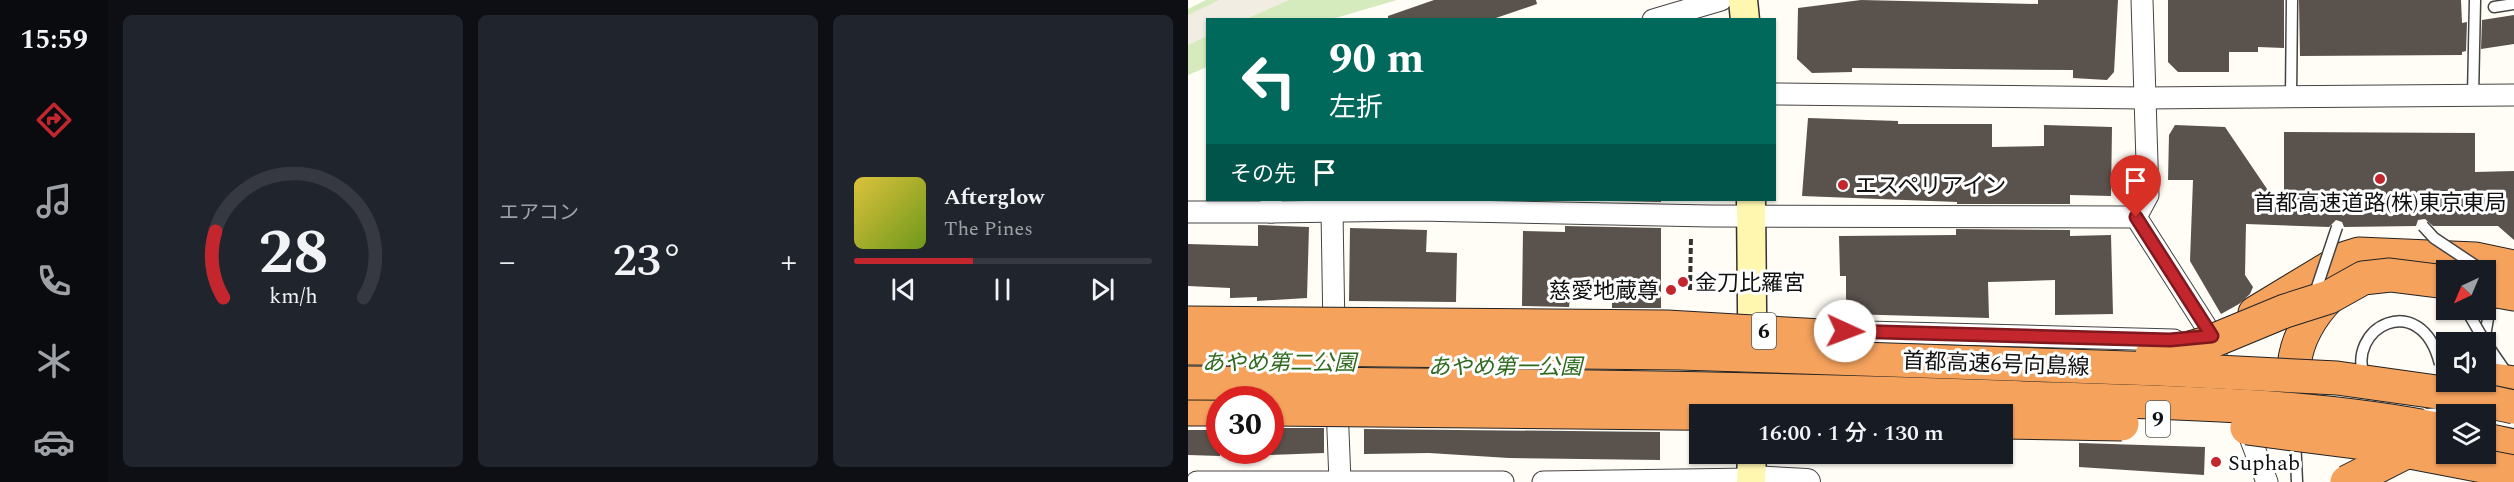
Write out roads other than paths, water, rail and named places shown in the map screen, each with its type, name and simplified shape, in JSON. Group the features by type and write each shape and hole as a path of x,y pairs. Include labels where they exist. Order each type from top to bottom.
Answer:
{"highway":[{"path":"2212,336 2283,298 2346,258 2359,254 2475,259 2514,267"},
{"path":"2349,437 2321,423 2303,403 2295,378 2295,351 2299,338 2321,299 2350,283 2375,275 2404,276 2436,282"},
{"name":"6","path":"1188,323 1667,327 1827,336 1981,350 2153,355 2194,348 2321,299"},
{"name":"首都高速6号向島線","path":"1188,348 1680,352 2158,369 2337,378 2458,395 2514,407"},
{"path":"2337,378 2436,371"},
{"path":"1754,381 2084,394 2137,400 2412,449 2436,451"},
{"path":"2496,381 2514,383"},
{"name":"首都高速6号向島線","path":"1188,383 1677,387 2198,404 2325,413 2436,446"},
{"name":"9","path":"1954,395 2009,407 2198,422 2363,443 2514,470"},
{"path":"1188,409 1206,409"},
{"path":"1284,410 1689,413"},
{"path":"2013,422 2279,426"},
{"path":"2496,442 2514,446"},
{"path":"2347,482 2412,449"},
{"path":"2475,464 2504,482"},
{"path":"2494,464 2514,470"}],"main road":[{"path":"1743,0 1745,18"},
{"path":"1752,207 1753,404"}],"street":[{"path":"1660,18 1721,0"},
{"path":"2136,217 2148,195 2143,98 2142,0"},
{"path":"1776,94 2143,98 2514,95"},
{"path":"1188,212 1271,206 1332,211 1417,205 1555,205 1710,216 1752,207 2136,217"},
{"path":"1329,482 1334,332 1332,211"},
{"path":"2136,217 2212,336 2266,482"},
{"path":"1752,328 2170,340 2212,336"},
{"path":"1543,482 1752,471 1807,482"},
{"path":"1197,482 1503,482"}],"lane":[{"path":"2291,97 2292,0"},
{"path":"2473,96 2475,0"},
{"path":"2494,7 2514,4"},
{"path":"2423,226 2434,238 2467,260"},
{"path":"2321,299 2337,227"},
{"path":"2297,482 2290,358 2293,341 2308,314 2342,283 2367,273 2395,272 2436,282"},
{"path":"2487,332 2498,293 2514,299"},
{"path":"2375,396 2364,376 2360,361 2366,341 2383,326 2398,321 2416,324 2432,340 2436,351"},
{"path":"2496,358 2514,383"},
{"path":"2416,413 2430,414 2450,410 2475,392"}],"place":[{"name":"首都高速道路(株)東京東局","path":"2380,179"},
{"name":"エスペリアイン","path":"1843,185"},
{"name":"金刀比羅宮","path":"1683,282"},
{"name":"慈愛地蔵尊","path":"1671,290"},
{"name":"Suphab","path":"2216,462"}],"park label":[{"name":"あやめ第二公園","path":"1279,362"},
{"name":"あやめ第一公園","path":"1505,366"}]}
